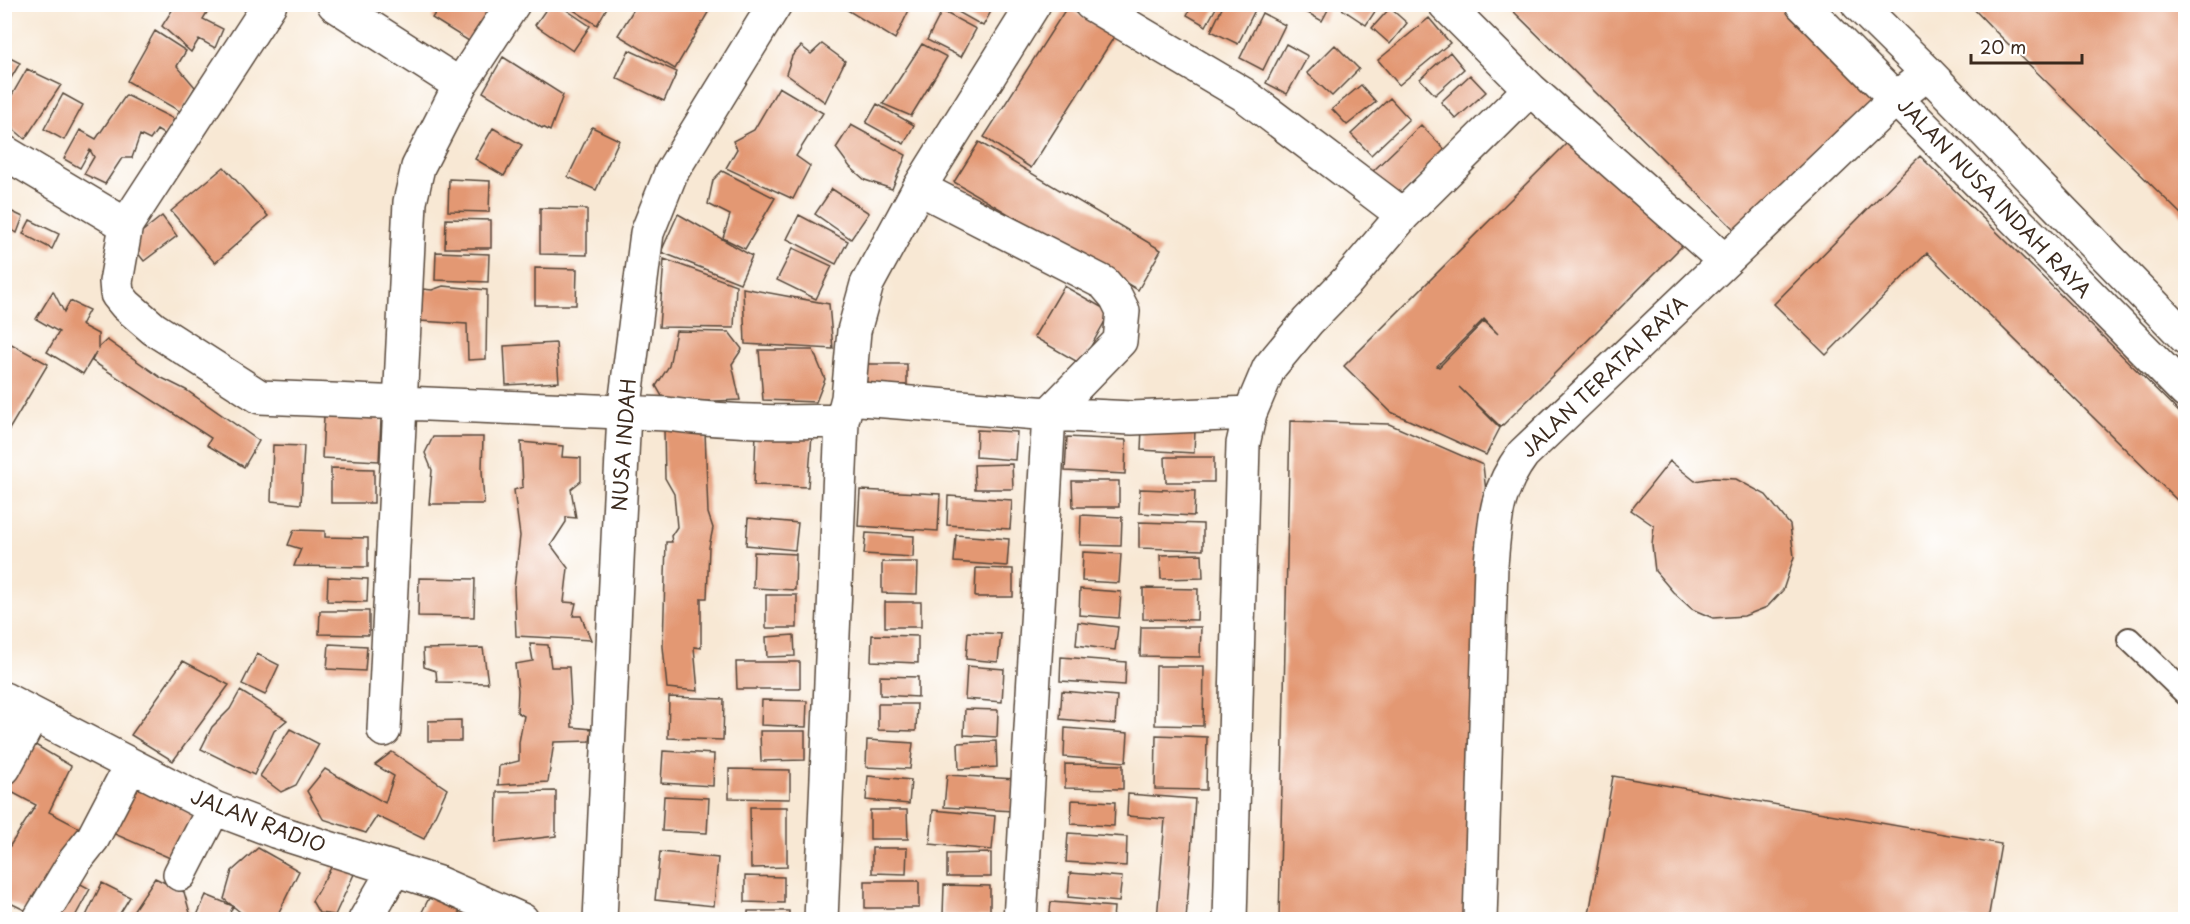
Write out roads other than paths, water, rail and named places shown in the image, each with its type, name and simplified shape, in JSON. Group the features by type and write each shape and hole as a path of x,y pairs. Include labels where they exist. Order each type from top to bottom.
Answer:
{"street":[{"path":"270,4 126,225 117,282 117,294 126,305 154,329 260,397 667,414 757,423 845,409 1132,418 1250,413"},
{"path":"334,4 460,85"},
{"path":"384,730 410,202 418,166 460,85 513,4"},
{"name":"NUSA INDAH","path":"600,920 624,413 647,233 671,173 775,4"},
{"path":"820,920 845,409 854,331 867,284 919,188 1034,4"},
{"path":"1091,4 1243,94 1403,215"},
{"path":"1445,4 1530,89 1725,261"},
{"name":"JALAN NUSA INDAH RAYA","path":"1802,4 2186,392"},
{"name":"JALAN NUSA INDAH RAYA","path":"1858,4 2186,338"},
{"name":"JALAN TERATAI RAYA","path":"1480,920 1491,565 1496,509 1502,490 1515,465 1523,454 1896,98 1928,73"},
{"path":"1230,920 1243,444 1250,413 1269,368 1308,321 1348,280 1403,215 1530,89"},
{"path":"4,152 126,225"},
{"path":"919,188 1104,283 1116,297 1123,312 1120,341 1048,414 1020,920"},
{"name":"JALAN RADIO","path":"4,699 214,808 438,883 522,920"},
{"path":"4,768 33,714"},
{"path":"39,920 74,862 93,838 131,765"},
{"path":"180,874 214,808"},
{"path":"365,920 394,870"}],"lane":[{"path":"2129,639 2186,694"}]}
